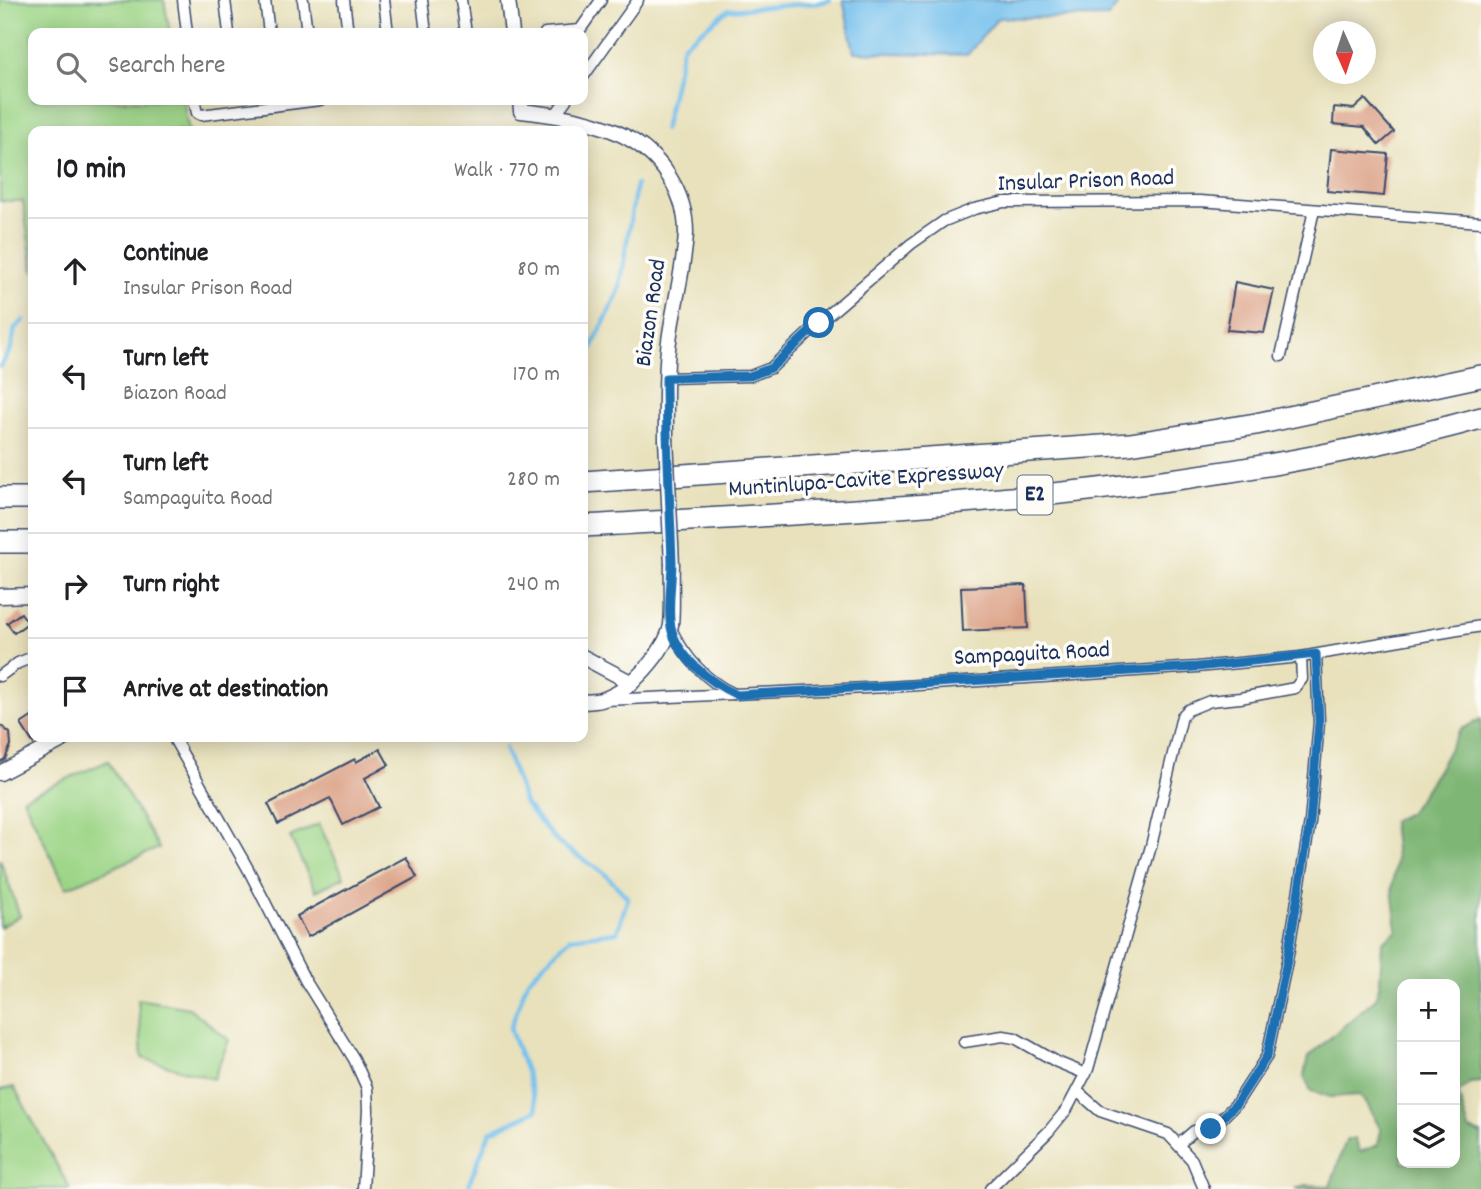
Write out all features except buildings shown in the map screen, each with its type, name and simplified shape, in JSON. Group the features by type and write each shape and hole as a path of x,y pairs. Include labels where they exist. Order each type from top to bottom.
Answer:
{"highway":[{"name":"Muntinlupa-Cavite Expressway","path":"588,482 1130,444 1256,424 1481,376"},
{"name":"Muntinlupa-Cavite Expressway","path":"588,526 985,500 1175,481 1271,465 1481,418"},
{"path":"0,498 28,498"},
{"path":"0,542 28,542"}],"street":[{"path":"183,0 186,28"},
{"path":"225,0 228,28"},
{"path":"265,0 268,28"},
{"path":"303,0 306,28"},
{"path":"344,0 347,28"},
{"path":"384,0 387,28"},
{"path":"422,0 425,28"},
{"path":"461,0 465,28"},
{"path":"509,0 512,28"},
{"path":"581,28 601,0"},
{"path":"588,70 638,0"},
{"path":"195,105 197,113 201,115 280,105"},
{"name":"Biazon Road","path":"520,105 579,119 625,136 646,150 664,167 676,187 685,219 681,283 668,346 666,378 672,565 670,627 650,663 632,683 604,700"},
{"path":"555,115 562,105"},
{"name":"Insular Prison Road","path":"666,378 750,376 771,368 911,244 944,221 974,209 1004,202 1200,201 1481,222"},
{"path":"1281,356 1314,210"},
{"path":"0,596 28,595"},
{"name":"Sampaguita Road","path":"588,702 1088,675 1301,657 1481,626"},
{"path":"670,627 679,645 705,675 737,695"},
{"path":"1179,1144 1194,1131 1211,1129 1236,1104 1267,1056 1287,961 1310,822 1319,722 1316,654"},
{"path":"990,1189 1049,1131 1086,1074 1123,948 1182,716 1188,710 1210,701 1295,688 1302,679 1301,657"},
{"path":"0,676 28,659"},
{"path":"588,660 632,683"},
{"path":"0,773 59,742"},
{"path":"176,742 247,867 305,980 354,1059 367,1088 363,1189"},
{"path":"964,1042 1003,1036 1015,1038 1057,1062 1086,1074"},
{"path":"1077,1091 1100,1111 1168,1134 1192,1160 1204,1189"}],"green space":[{"path":"0,0 164,0 169,28 28,28 28,105 184,105 188,126 28,126 28,236 23,201 0,201"},
{"path":"1481,719 1481,1082 1470,1083 1460,1091 1460,979 1397,979 1397,1168 1460,1168 1460,1100 1469,1130 1481,1134 1481,1189 1295,1189 1305,1185 1330,1186 1347,1139 1355,1139 1360,1152 1378,1145 1381,1130 1359,1095 1331,1097 1311,1091 1304,1076 1308,1057 1376,998 1380,982 1382,943 1397,930 1392,889 1396,859 1392,821 1410,812 1460,730"},
{"path":"108,761 159,848 66,888 23,798"},
{"path":"319,824 344,877 316,891 290,837"},
{"path":"0,859 20,916 0,927"},
{"path":"138,999 189,1008 229,1040 213,1079 142,1058"},
{"path":"14,1087 70,1189 0,1189 0,1090"}],"water":[{"path":"843,0 1121,0 1108,17 998,18 967,55 854,52"}],"waterway":[{"path":"664,130 683,45 728,10 830,0"},
{"path":"588,356 619,291 636,185"},
{"path":"0,367 11,349 15,328 24,320"},
{"path":"469,1189 490,1132 537,1110 510,1029 528,980 570,938 617,932 628,898 604,873 558,843 525,804 505,748"}],"route":[{"path":"819,323 771,368 750,376 666,378 672,565 670,627 679,645 710,680 737,695 1197,667 1316,654 1319,722 1310,822 1287,961 1267,1056 1236,1104 1211,1129"}]}
